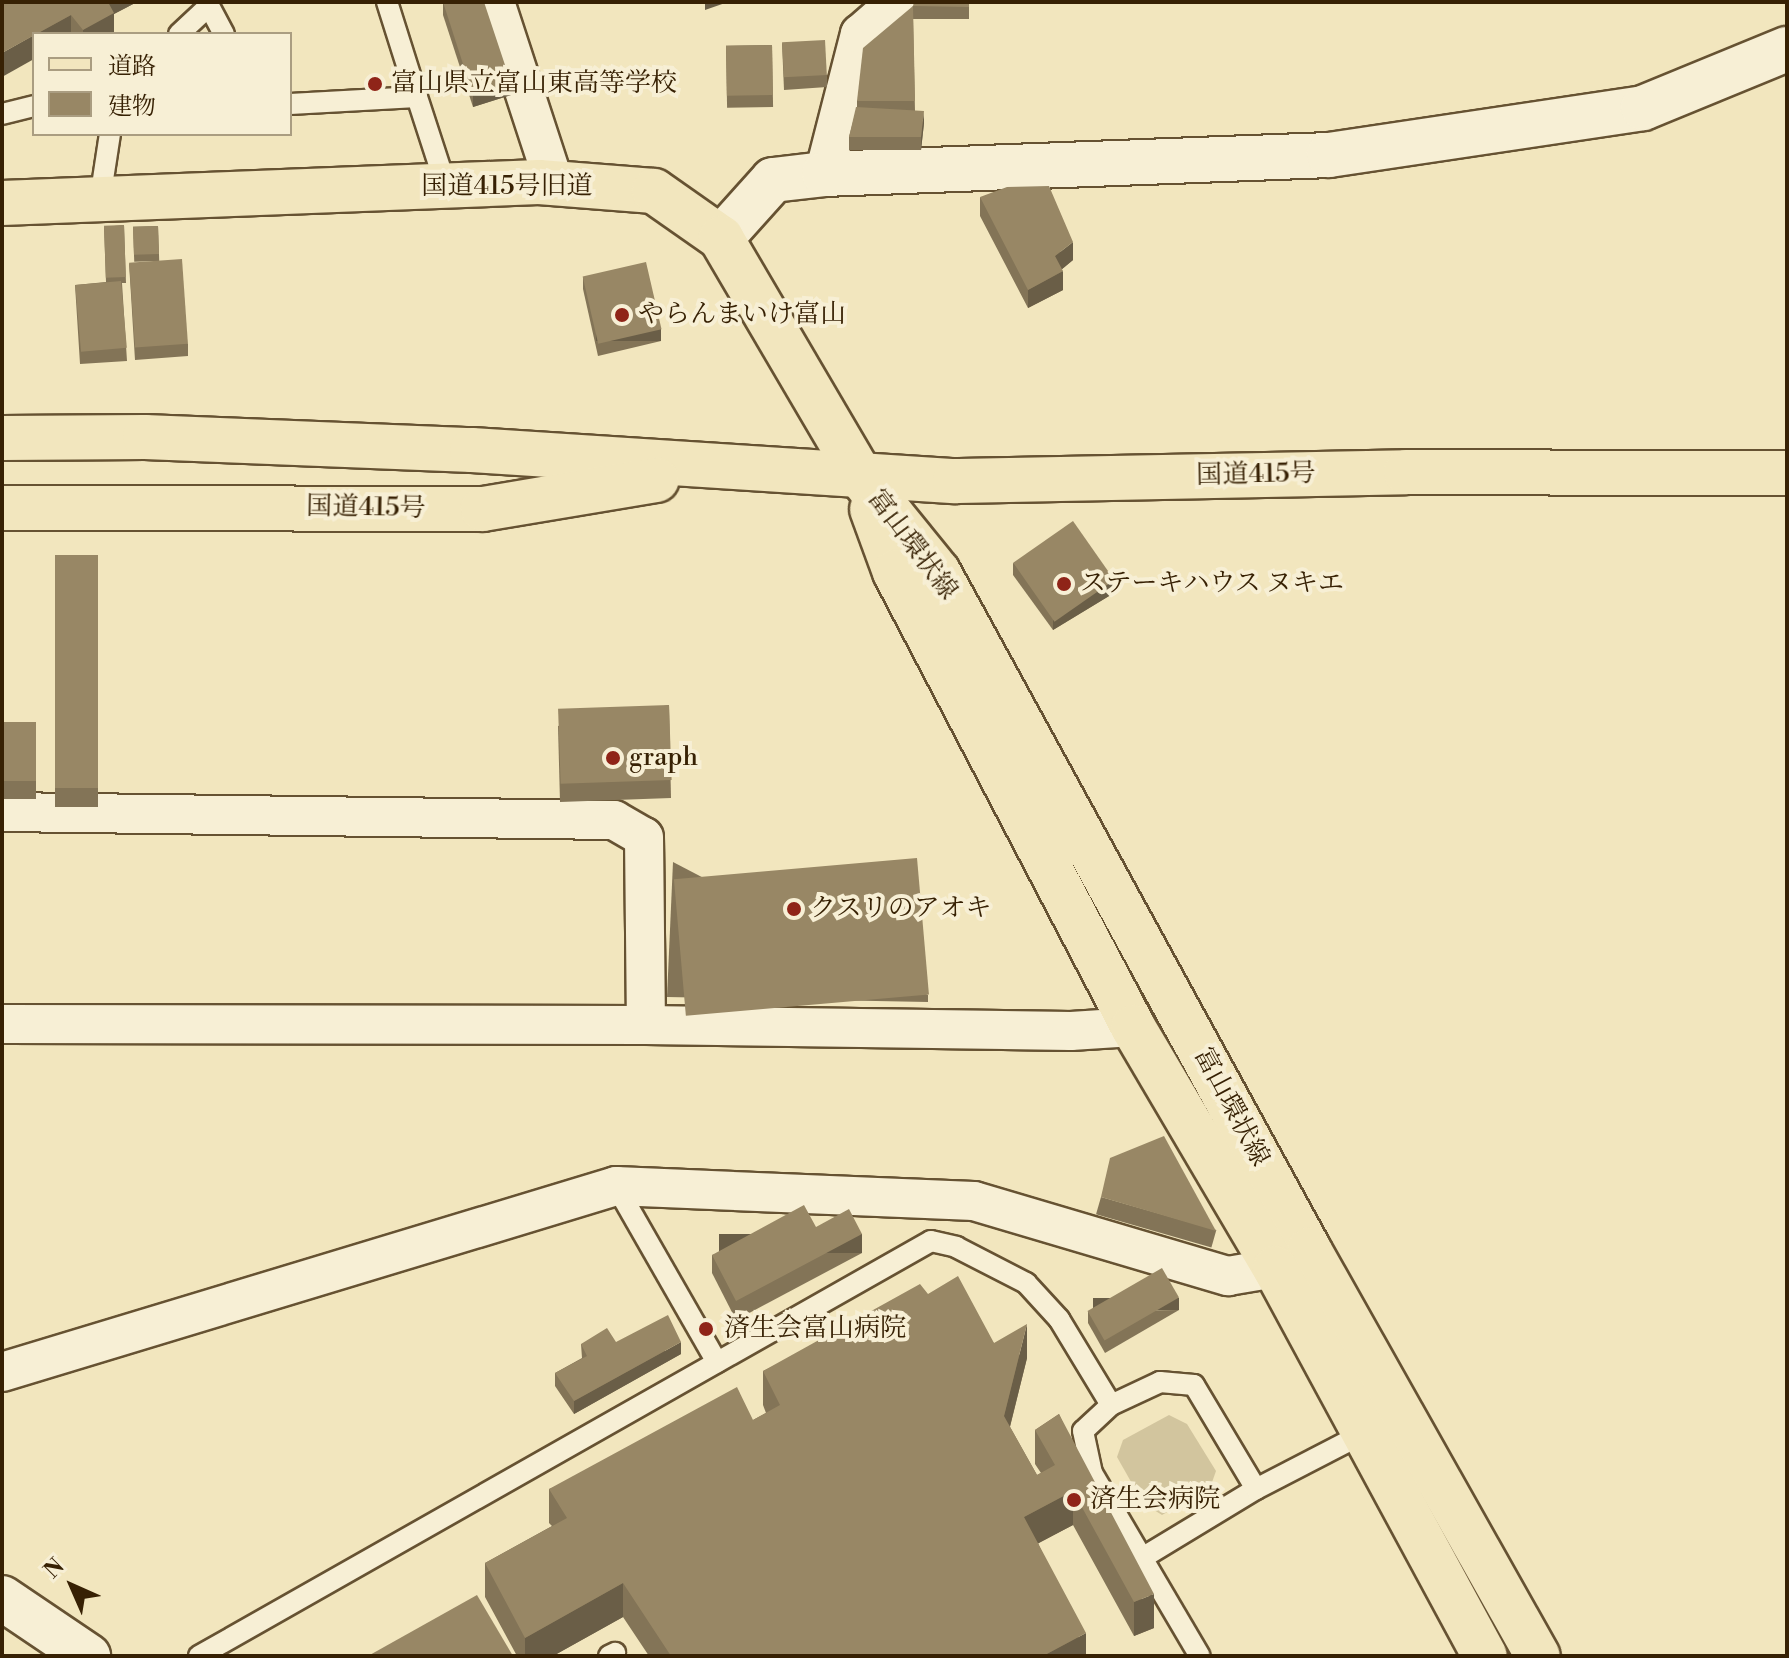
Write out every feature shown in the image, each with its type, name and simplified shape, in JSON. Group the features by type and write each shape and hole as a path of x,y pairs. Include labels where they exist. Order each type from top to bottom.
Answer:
{"main road":[{"name":"国道415号旧道","path":"2,203 554,183 654,191 721,238 861,477"},
{"name":"国道415号","path":"2,438 145,437 441,449 955,481 1406,472 1787,473"},
{"name":"国道415号","path":"2,508 483,509 726,468"},
{"name":"富山環状線","path":"861,477 895,572 1133,1027 1292,1259 1538,1656"},
{"name":"富山環状線","path":"861,477 945,584 1292,1259 1364,1433 1485,1656"}],"street":[{"path":"495,2 554,183"},
{"path":"824,174 853,18 897,2"},
{"path":"721,238 773,180 824,174 1329,155 1643,108 1787,49"},
{"path":"2,812 614,820 644,837 646,1025"},
{"path":"2,1024 646,1025 1071,1031 1133,1027"},
{"path":"2,1372 616,1186 974,1201 1228,1276 1292,1259"},
{"path":"2,1598 88,1656"}],"lane":[{"path":"387,2 446,186"},
{"path":"181,32 209,6 223,32"},
{"path":"292,104 417,97"},
{"path":"2,114 32,106"},
{"path":"100,199 110,136"},
{"path":"616,1186 717,1362"},
{"path":"199,1656 931,1241 956,1247 1026,1283 1059,1319 1111,1405"},
{"path":"1200,1656 1092,1473 1083,1431 1111,1405 1160,1382 1194,1385 1256,1489"},
{"path":"1142,1558 1256,1489 1364,1433"}],"shaded area":[{"path":"1169,1415 1187,1424 1216,1471 1210,1488 1162,1515 1143,1503 1117,1457 1123,1440"}],"building":[{"path":"2,2 108,2 114,13 83,30 71,15 40,32 32,32 32,36 2,53"},
{"path":"443,2 484,2 511,83 473,95"},
{"path":"914,2 969,2 969,7 913,6"},
{"path":"913,6 915,101 857,101 863,48"},
{"path":"825,40 827,75 784,77 782,42"},
{"path":"772,45 773,95 727,96 726,46"},
{"path":"856,107 924,111 921,137 849,137"},
{"path":"1049,186 1073,242 1055,256 1063,271 1028,290 980,197 1007,187"},
{"path":"124,225 126,277 106,278 104,226"},
{"path":"158,226 159,254 134,255 133,227"},
{"path":"182,259 188,344 135,347 129,263"},
{"name":"やらんまいけ富山","path":"646,262 662,329 598,344 583,277"},
{"path":"121,281 127,348 81,352 75,285"},
{"name":"ステーキハウス ヌキエ","path":"1073,521 1114,580 1054,622 1013,563"},
{"path":"55,555 98,555 98,788 55,788"},
{"path":"669,705 672,780 561,784 558,709"},
{"path":"2,722 36,722 36,781 2,781"},
{"path":"917,858 929,994 686,1016 674,879"},
{"path":"1164,1136 1216,1231 1101,1197 1110,1158"},
{"path":"804,1205 816,1227 849,1209 862,1234 736,1301 712,1255"},
{"path":"1162,1268 1179,1297 1105,1340 1088,1311"},
{"path":"958,1276 994,1343 1027,1324 1004,1416 1037,1475 1055,1465 1035,1430 1059,1414 1154,1594 1134,1602 1073,1491 1024,1517 1086,1633 1043,1656 671,1656 623,1583 525,1638 485,1563 567,1518 549,1489 737,1387 753,1420 780,1405 763,1371 920,1284 928,1294"},
{"path":"668,1315 681,1342 574,1401 555,1373 587,1356 581,1344 607,1328 616,1342"},
{"path":"477,1595 513,1656 368,1656"}],"place":[{"name":"富山県立富山東高等学校","path":"375,84"},
{"name":"やらんまいけ富山","path":"622,315"},
{"name":"ステーキハウス ヌキエ","path":"1064,584"},
{"name":"graph","path":"613,758"},
{"name":"クスリのアオキ","path":"794,909"},
{"name":"済生会富山病院","path":"706,1329"},
{"name":"済生会病院","path":"1074,1500"}]}
